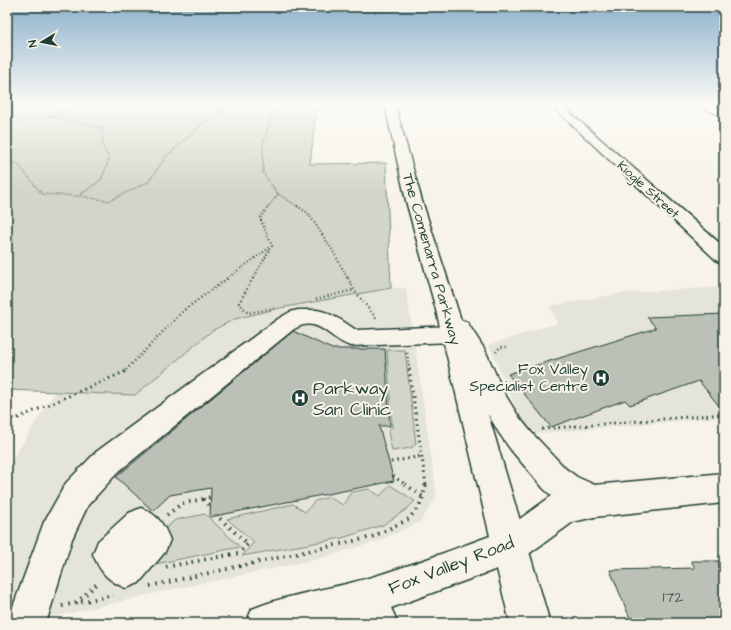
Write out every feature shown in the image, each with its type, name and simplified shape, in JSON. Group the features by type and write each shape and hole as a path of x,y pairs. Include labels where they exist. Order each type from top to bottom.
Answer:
{"main road":[{"name":"The Comenarra Parkway","path":"397,134 414,201 450,320 511,546 530,623"},
{"name":"Kiogle Street","path":"593,134 724,257"},
{"path":"28,618 56,534 77,494 107,462 286,324 298,317 317,318 333,325 351,338 393,336 450,320 474,350 493,397 517,436 554,478 566,488 594,501"},
{"name":"Fox Valley Road","path":"266,623 351,602 417,581 511,546 565,507 594,501 724,488"},
{"path":"326,608 360,616 378,623"}],"path":[{"path":"79,196 101,180 109,160 103,146 102,134"},
{"path":"7,163 18,164 42,194 79,196 109,200 148,182 166,157 191,134"},
{"path":"146,587 372,537 409,519 421,503 423,497 426,480 422,456 393,336 381,325 354,290 333,251 308,213 278,194 263,173 263,144 266,134"},
{"path":"272,246 260,218 278,194"},
{"path":"272,246 239,303 248,313 278,307"},
{"path":"7,417 18,418 124,372 184,310 272,246"},
{"path":"308,300 354,290"},
{"path":"494,355 500,347 509,347"},
{"path":"538,430 724,414"},
{"path":"391,462 422,456"},
{"path":"393,476 423,497"},
{"path":"148,534 168,514 181,504 210,497"},
{"path":"203,499 210,506"},
{"path":"160,568 239,552 248,544 217,516"},
{"path":"100,582 106,580"},
{"path":"28,618 115,594"}],"shaded area":[{"path":"7,134 314,134 310,164 386,163 391,288 280,308 235,319 213,330 135,395 7,390"},
{"path":"724,287 724,416 700,387 724,417 532,434 522,423 489,345 557,323 550,306 622,293"},
{"path":"391,288 406,288 437,496 420,522 381,540 318,559 161,592 27,623 7,623 7,464 17,452 55,392 135,395 213,330 235,319 280,308"},
{"path":"387,350 405,350 416,444 411,448 392,451 388,431 392,427"},
{"path":"390,485 415,501 407,509 383,525 342,538 242,556 254,542 227,519 293,504 305,512 315,501 329,497 343,505 351,492 369,489 380,496"},
{"path":"205,514 240,547 126,570 153,540 175,520"}],"building":[{"name":"Fox Valley Specialist Centre","path":"724,314 724,412 699,381 630,405 625,400 551,427 508,374 656,328 647,317"},
{"name":"Parkway San Clinic","path":"293,331 332,349 385,349 390,426 379,426 394,481 210,517 211,488 170,495 153,511 116,477"},
{"path":"691,561 724,561 724,623 632,623 610,570 695,568"}],"place":[{"name":"Fox Valley Specialist Centre","path":"601,378"},
{"name":"Parkway San Clinic","path":"300,398"}]}
